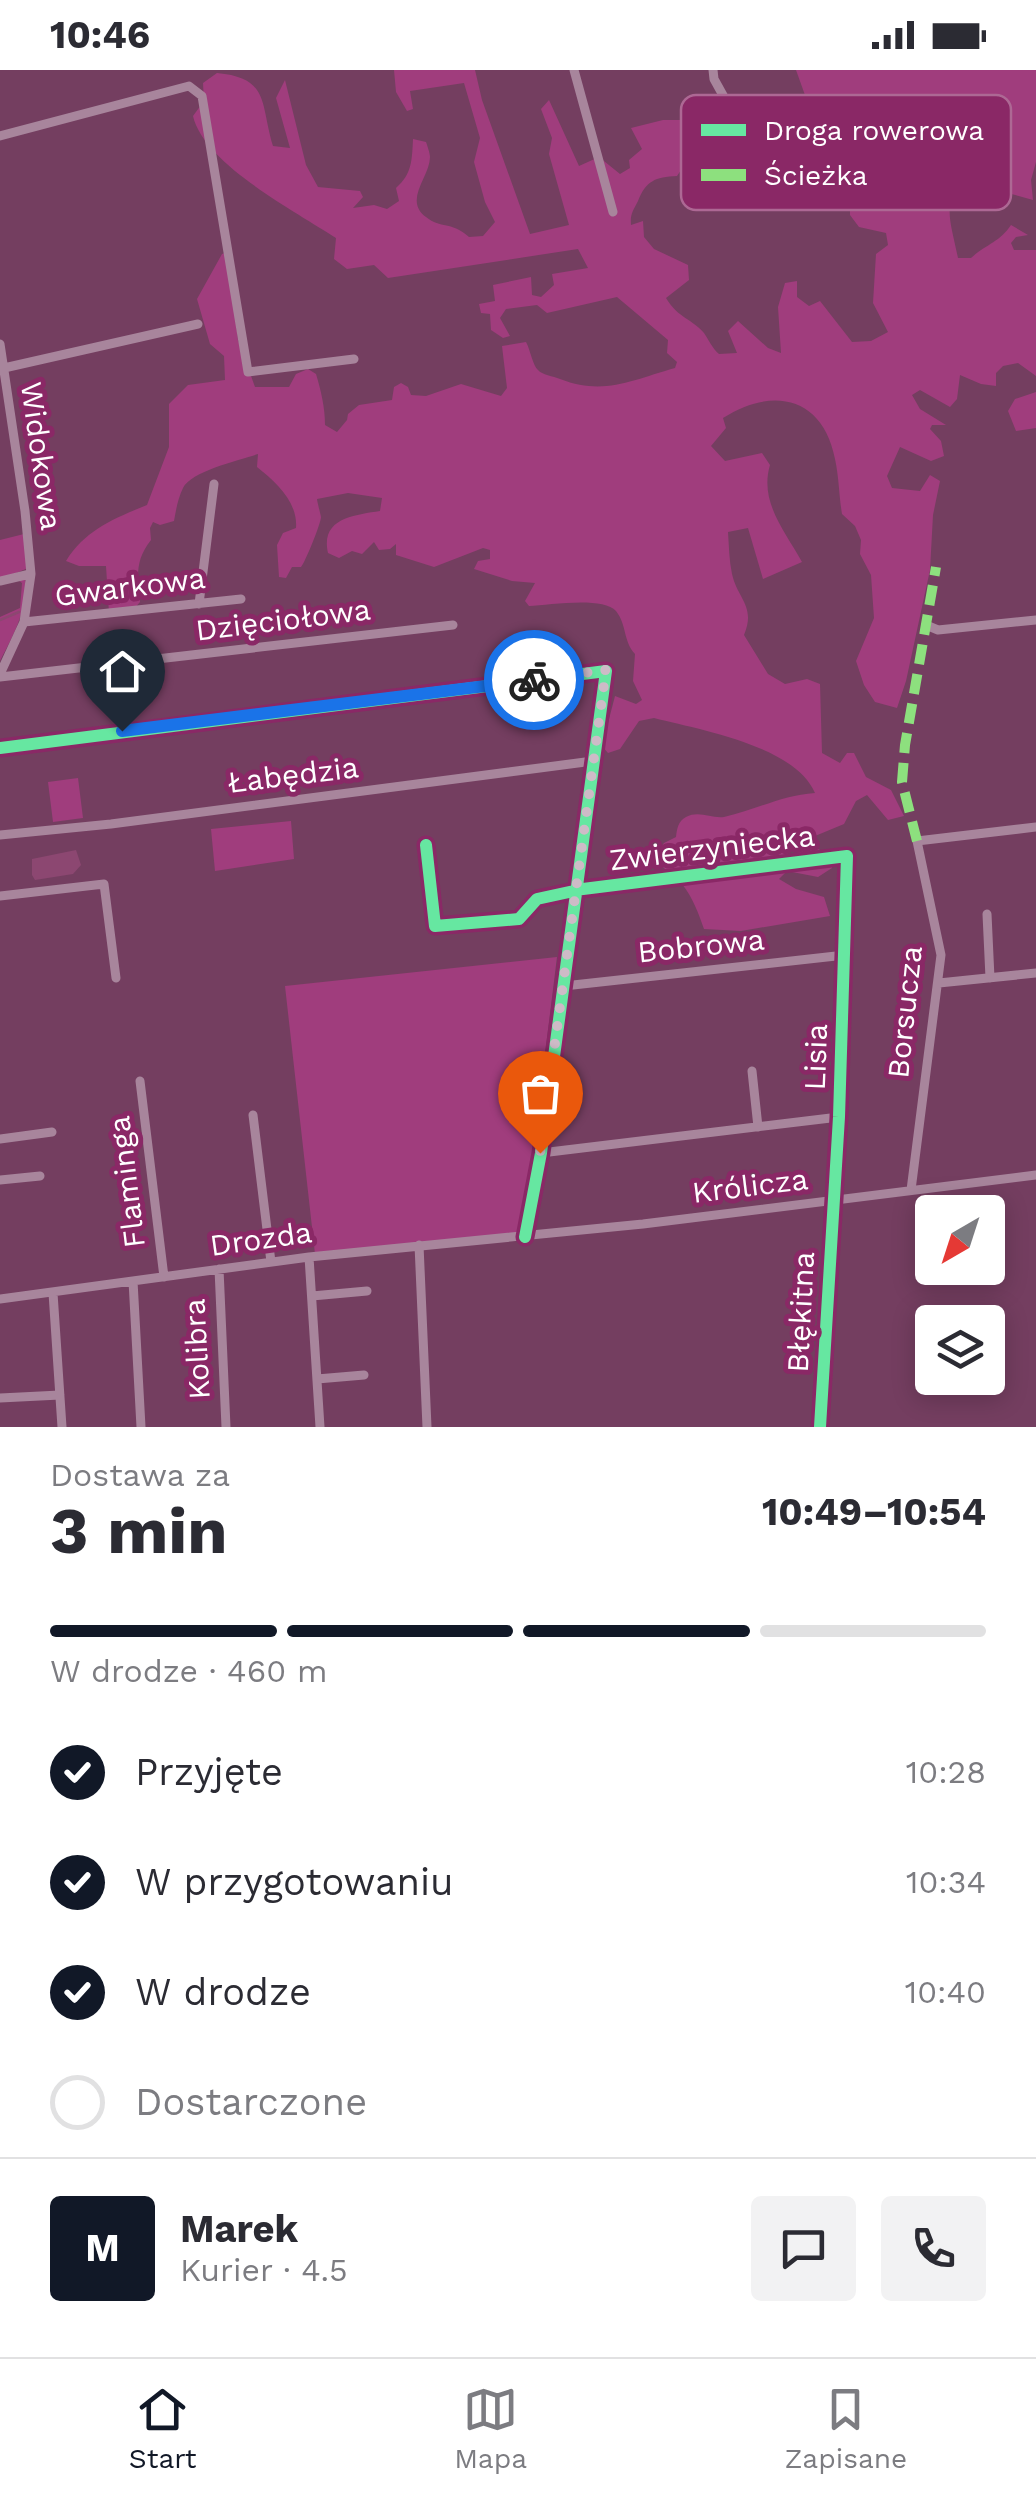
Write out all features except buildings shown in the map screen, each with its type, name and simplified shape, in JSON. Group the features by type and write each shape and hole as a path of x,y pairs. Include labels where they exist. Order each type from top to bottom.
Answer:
{"street":[{"path":"574,70 613,212"},
{"path":"713,70 722,95"},
{"path":"0,136 189,86 202,96 248,372 354,359"},
{"path":"4,368 198,324"},
{"name":"Widokowa","path":"0,344 30,574 24,622 0,675"},
{"path":"198,604 214,484"},
{"path":"0,581 30,574"},
{"name":"Gwarkowa","path":"24,622 241,599"},
{"path":"926,625 938,630 1036,620"},
{"name":"Dzięciołowa","path":"0,675 453,626"},
{"path":"0,748 606,670 527,1237"},
{"name":"Łabędzia","path":"0,835 593,761"},
{"name":"Borsucza","path":"910,1190 941,945 916,841 1036,826"},
{"name":"Zwierzyniecka","path":"426,844 435,926 519,918 537,899 574,892 846,856 846,916"},
{"path":"0,896 104,884 116,978"},
{"path":"986,914 990,978"},
{"name":"Lisia","path":"833,1200 846,916"},
{"name":"Bobrowa","path":"564,986 844,955"},
{"path":"939,983 1036,973"},
{"path":"752,1070 758,1127"},
{"name":"Flaminga","path":"140,1081 164,1277"},
{"path":"252,1115 271,1262"},
{"path":"540,1153 839,1117"},
{"path":"0,1139 52,1132"},
{"name":"Królicza","path":"527,1237 1036,1175"},
{"path":"0,1180 40,1176"},
{"name":"Błękitna","path":"820,1427 833,1200"},
{"name":"Drozda","path":"0,1299 310,1257 527,1237"},
{"path":"419,1245 427,1427"},
{"path":"310,1257 320,1427"},
{"name":"Kolibra","path":"219,1270 226,1427"},
{"name":"Kolibra","path":"133,1282 141,1427"},
{"path":"52,1292 62,1427"},
{"path":"312,1296 367,1292"},
{"path":"317,1379 364,1375"},
{"path":"0,1398 60,1395"}],"shaded area":[{"path":"394,70 475,70 530,234 569,225 549,154 552,138 541,109 549,100 579,166 599,157 620,174 630,168 629,160 642,149 631,128 681,120 681,170 677,176 648,185 632,213 631,225 643,221 644,237 654,249 688,265 689,280 666,298 704,333 719,354 737,353 728,331 738,321 768,348 781,353 778,307 785,283 797,281 797,297 809,306 820,301 852,342 871,341 888,332 873,303 876,254 888,245 886,233 859,227 850,210 950,210 958,258 971,258 1011,225 1028,235 1016,237 1011,243 1014,250 1036,250 1036,376 1018,363 1003,366 996,373 996,386 960,375 957,399 950,407 920,390 912,395 920,409 946,425 932,425 930,429 941,441 944,456 931,461 900,447 887,476 892,488 920,491 930,475 940,481 933,515 930,570 897,708 875,702 856,661 874,618 871,575 860,554 861,540 855,526 842,514 835,459 819,422 793,403 760,402 723,418 726,428 711,446 725,461 762,453 770,465 771,504 802,562 763,579 748,528 728,532 732,574 747,610 744,635 768,674 785,684 807,679 820,684 822,753 840,763 847,753 854,753 866,777 891,790 904,816 888,820 867,795 856,801 844,824 803,841 787,839 780,845 789,855 816,848 832,856 832,868 818,877 787,871 779,879 824,897 830,916 741,931 704,929 686,889 663,867 656,854 664,843 676,837 680,823 691,815 724,817 815,793 804,777 788,763 745,742 654,718 639,721 620,749 608,753 602,746 615,696 636,704 642,700 633,681 635,654 616,611 588,603 529,606 525,601 535,583 512,581 474,569 478,561 490,559 490,550 483,548 434,567 396,555 396,544 379,550 374,542 362,554 352,551 339,558 328,553 327,541 334,525 380,511 382,498 348,493 317,499 321,517 306,558 301,567 292,567 286,578 279,577 277,545 283,533 296,528 296,519 284,493 257,467 258,454 196,476 183,488 174,521 160,525 153,522 151,540 140,562 140,602 132,611 109,613 106,566 79,566 66,561 92,533 147,505 169,447 169,404 188,385 225,380 224,356 210,344 197,299 222,254 228,252 238,340 255,387 289,387 296,374 308,369 316,374 325,425 337,432 359,405 392,400 394,387 401,383 411,395 426,396 461,384 501,396 507,388 502,346 526,342 540,372 590,386 618,384 675,368 677,362 667,353 668,340 617,297 547,313 537,305 506,309 500,318 510,336 503,338 491,330 490,314 481,313 479,304 495,301 493,285 531,277 532,295 541,297 554,285 552,274 588,268 578,249 388,278 374,265 347,269 334,259 336,238 232,169 214,152 193,116 204,101 203,83 217,73 234,76 246,80 260,95 273,146 290,148 276,98 285,80 306,165 318,187 360,191 363,197 353,208 374,205 387,209 399,201 396,188 408,172 413,139 426,142 430,157 417,196 420,210 431,221 469,237 483,236 495,222 474,162 480,138 464,83 410,91 413,109 407,111 396,92"},
{"path":"796,70 1036,70 1033,200 1011,194 1011,95 805,95"},
{"path":"1036,392 1036,428 1016,431 1008,411 1015,399"},
{"path":"24,534 28,568 0,580 0,540"},
{"path":"25,576 23,609 0,661 0,617 20,608 22,583 18,580"},
{"path":"78,778 83,818 53,822 48,782"},
{"path":"291,821 294,859 215,871 211,829"},
{"path":"76,850 81,865 73,874 35,880 32,859"},
{"path":"557,957 523,1232 315,1254 285,986"}],"waterway":[{"path":"0,620 19,612"}],"marked path":[{"path":"917,841 902,782 936,567"}],"cycle path":[{"path":"0,748 606,671 541,1153 525,1237"},
{"path":"426,845 435,926 519,919 537,899 583,889 847,856 839,1117 820,1427"}],"way so far":[{"path":"534,680 606,670 540,1153"}],"route":[{"path":"122,731 534,680"}]}
